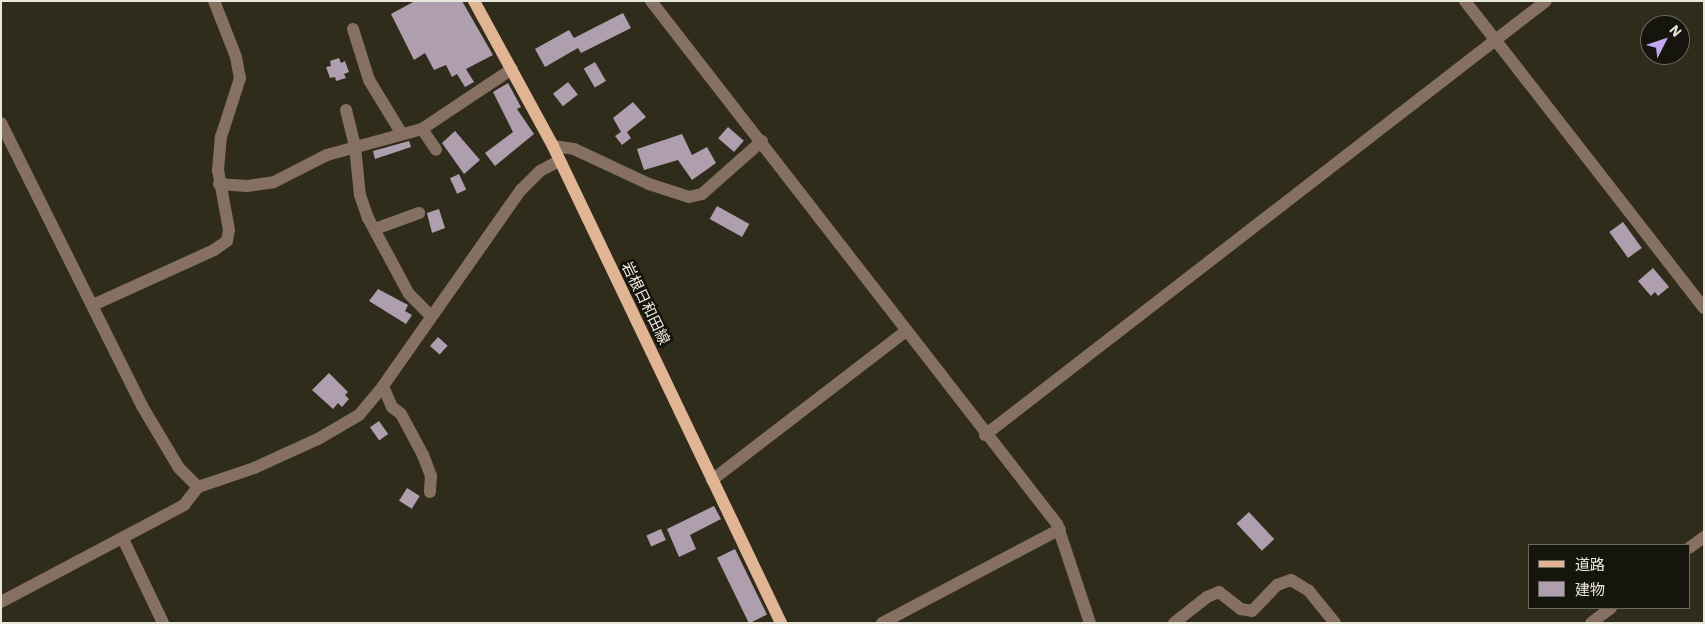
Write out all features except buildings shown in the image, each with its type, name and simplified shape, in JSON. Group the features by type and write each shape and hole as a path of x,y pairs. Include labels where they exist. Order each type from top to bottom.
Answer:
{"main road":[{"name":"岩根日和田線","path":"474,1 553,146 781,623"}],"street":[{"path":"93,305 223,245 229,230 219,184 221,137 240,78 236,57 214,1"},
{"path":"651,1 762,141 985,435 1060,529 1090,623"},
{"path":"1465,1 1494,41 1704,308"},
{"path":"985,435 1546,1"},
{"path":"353,29 369,80 402,134"},
{"path":"219,184 247,186 274,182 327,155 422,129 512,69"},
{"path":"346,110 355,147 360,195 375,229 406,288 431,316"},
{"path":"1,123 142,406 179,468 198,487"},
{"path":"422,129 436,150"},
{"path":"553,146 574,149 649,184 689,197 702,194 762,141"},
{"path":"1,602 122,539 184,504 198,487 246,471 342,426 359,415 383,386 521,190 540,171 559,162"},
{"path":"375,229 419,213"},
{"path":"712,480 906,331"},
{"path":"383,386 392,408 401,414 423,455 431,476 430,492"},
{"path":"882,623 1060,529"},
{"path":"1690,547 1704,537"},
{"path":"122,539 163,623"},
{"path":"1174,623 1207,597 1219,592 1241,609 1252,611 1277,585 1291,580 1309,591 1335,623"},
{"path":"1591,623 1610,609"}]}
